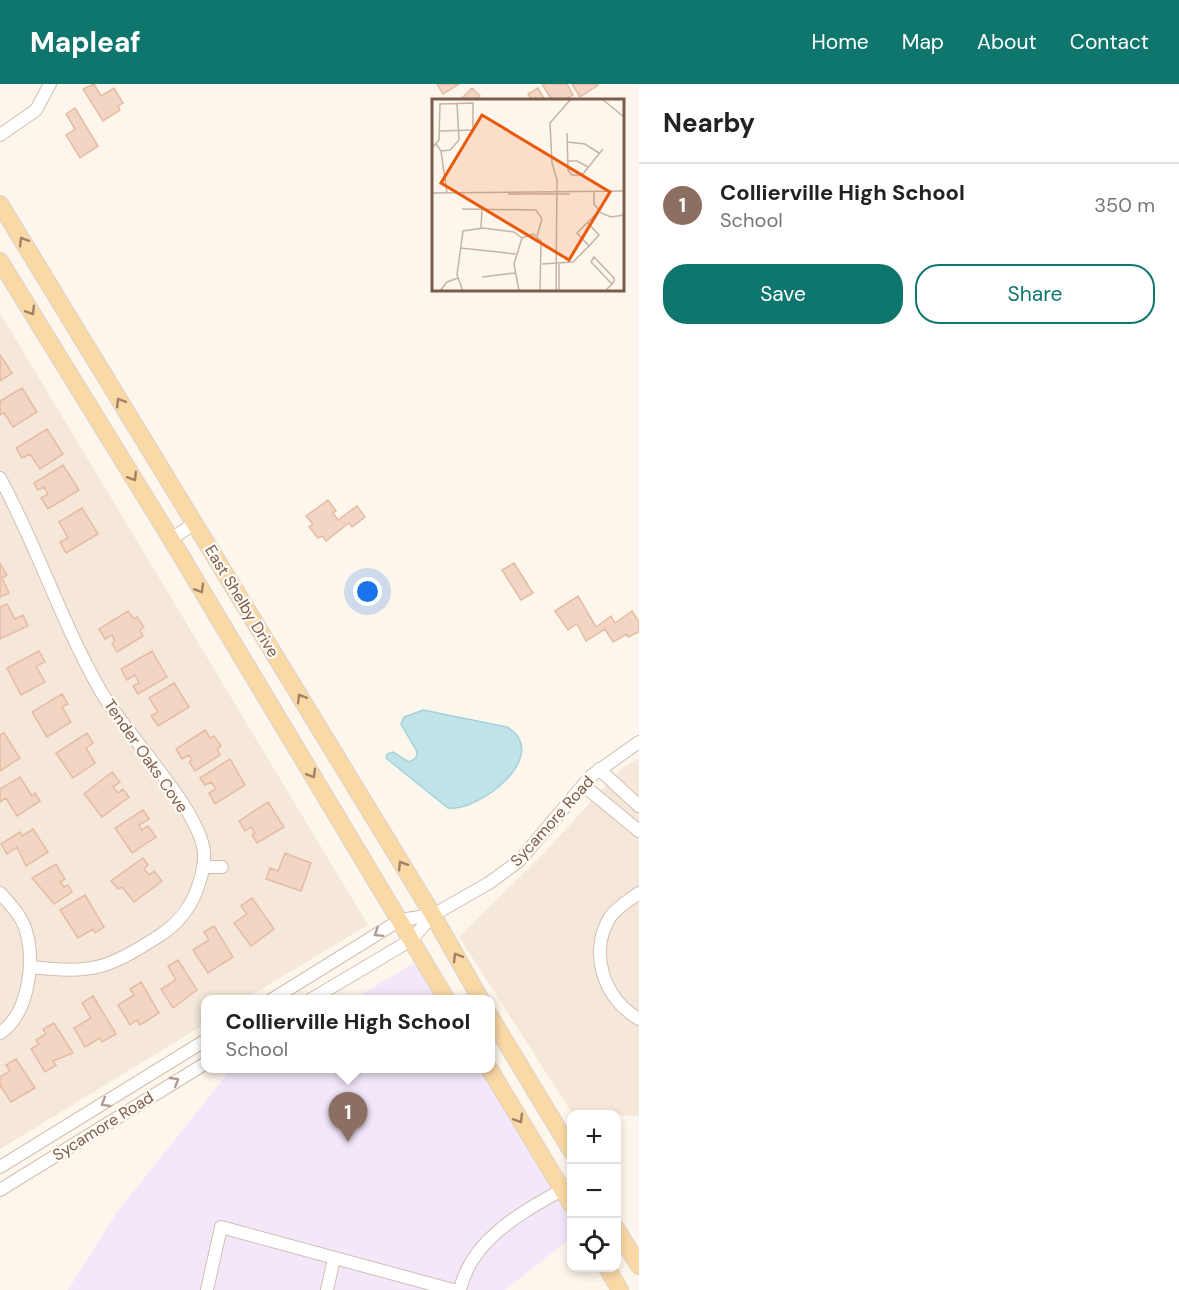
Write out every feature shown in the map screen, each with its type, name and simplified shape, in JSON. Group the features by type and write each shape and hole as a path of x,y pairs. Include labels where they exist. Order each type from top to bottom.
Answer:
{"main road":[{"name":"East Shelby Drive","path":"0,204 433,915 479,995"},
{"name":"East Shelby Drive","path":"0,261 171,539 445,995"},
{"path":"495,1024 567,1144"},
{"path":"492,1073 567,1187"},
{"path":"621,1236 639,1266"},
{"path":"609,1272 620,1290"}],"street":[{"path":"0,135 36,110 50,84"},
{"name":"Tender Oaks Cove","path":"0,478 99,688 140,750 167,782 199,834 204,852 202,878 191,905 169,930 120,960 73,972 31,967"},
{"path":"171,539 195,523"},
{"name":"Sycamore Road","path":"317,995 411,940 433,915 489,882 519,861 599,769 639,742"},
{"path":"599,769 639,806"},
{"path":"583,785 639,831"},
{"path":"203,867 222,867"},
{"path":"0,893 12,906 26,931 31,967 16,1018 0,1033"},
{"path":"639,893 611,917 602,935 600,960 604,979 613,997 629,1014 639,1019"},
{"name":"Sycamore Road","path":"278,995 400,920 433,915"},
{"name":"Sycamore Road","path":"0,1167 201,1043"},
{"name":"Sycamore Road","path":"0,1190 201,1066"},
{"path":"460,1290 464,1275 496,1230 567,1187"},
{"path":"207,1290 221,1227 453,1290"},
{"path":"327,1290 334,1259"}],"shaded area":[{"path":"0,313 368,925 252,995 201,995 201,1026 0,1149"},
{"path":"639,758 639,1116 621,1115 621,1110 570,1110 459,937 545,852 621,769"},
{"path":"415,962 434,995 360,995"},
{"path":"228,1073 481,1073 567,1216 567,1241 505,1290 68,1290 117,1212"}],"water":[{"path":"423,710 507,727 519,739 522,752 517,766 492,792 461,807 448,808 386,758 387,754 393,752 409,762 416,758 417,752 401,724 404,717"}],"building":[{"path":"94,84 101,96 114,88 123,103 118,106 120,110 103,121 83,89"},
{"path":"437,84 459,84 443,94"},
{"path":"542,84 567,84 573,95 568,99 551,99"},
{"path":"572,84 598,84 598,85 580,97"},
{"path":"472,88 480,96 476,99 461,99"},
{"path":"538,88 544,99 531,99 528,94"},
{"path":"75,108 98,146 80,158 66,135 75,129 66,114"},
{"path":"0,355 12,373 0,381"},
{"path":"22,388 37,412 13,427 4,413 0,415 0,401"},
{"path":"47,429 63,454 40,469 30,454 22,458 16,448"},
{"path":"63,465 79,490 48,509 41,498 48,494 44,487 38,490 34,483"},
{"path":"328,500 336,511 333,513 338,520 357,506 365,517 352,527 349,523 326,541 322,536 318,538 309,527 313,524 306,516"},
{"path":"82,508 98,534 66,553 60,542 68,538 59,522"},
{"path":"514,563 533,593 521,600 502,570"},
{"path":"0,564 7,575 2,578 9,593 0,597"},
{"path":"578,596 596,627 611,616 615,623 632,611 639,622 639,632 628,637 627,634 613,642 605,629 586,641 577,624 568,630 555,611"},
{"path":"7,604 15,619 23,615 28,626 0,639 0,607"},
{"path":"128,611 134,619 137,617 144,627 140,630 143,636 117,652 112,643 115,641 112,635 105,639 99,629"},
{"path":"39,651 45,662 36,666 45,682 21,695 7,668"},
{"path":"152,651 167,677 138,694 133,686 139,683 135,675 127,680 121,669"},
{"path":"174,683 189,707 158,726 151,716 158,712 149,698"},
{"path":"62,694 68,704 62,707 71,722 47,737 32,712"},
{"path":"205,730 210,738 214,736 221,746 217,749 220,755 195,771 189,762 192,760 189,755 182,759 176,749"},
{"path":"4,733 20,758 0,771 0,735"},
{"path":"87,733 93,743 86,748 95,763 73,778 56,753"},
{"path":"230,759 245,785 215,804 209,793 216,789 211,782 205,785 200,778"},
{"path":"112,772 120,782 113,787 118,793 123,789 129,797 102,817 84,794"},
{"path":"20,777 32,796 35,793 40,801 17,816 6,798 0,802 0,789"},
{"path":"268,802 284,827 257,843 252,835 255,833 251,827 245,831 239,821"},
{"path":"143,810 149,819 139,825 142,830 148,826 156,837 132,853 115,828"},
{"path":"33,829 48,852 26,866 17,847 7,854 1,844 20,832 22,836"},
{"path":"285,853 311,863 301,891 266,879 270,868 278,871"},
{"path":"143,858 148,865 144,869 149,875 154,871 162,881 134,902 122,887 118,889 111,881"},
{"path":"56,864 65,879 60,882 64,887 68,885 72,892 54,904 32,878"},
{"path":"85,895 104,927 95,933 93,929 78,938 60,910"},
{"path":"252,898 274,929 251,946 234,923 247,914 241,906"},
{"path":"214,926 233,957 208,973 193,950 209,940 204,932"},
{"path":"178,960 197,990 173,1008 161,989 176,980 168,966"},
{"path":"141,982 159,1013 140,1025 137,1020 130,1025 118,1005 134,995 130,989"},
{"path":"93,996 116,1034 102,1042 100,1038 85,1047 74,1028 91,1018 82,1003"},
{"path":"54,1023 73,1053 53,1061 56,1065 45,1072 31,1049 39,1044 36,1040 46,1034 43,1029"},
{"path":"16,1059 35,1088 11,1102 0,1085 0,1077 10,1071 6,1065"}],"place":[{"name":"Collierville High School","path":"348,1142"}]}
